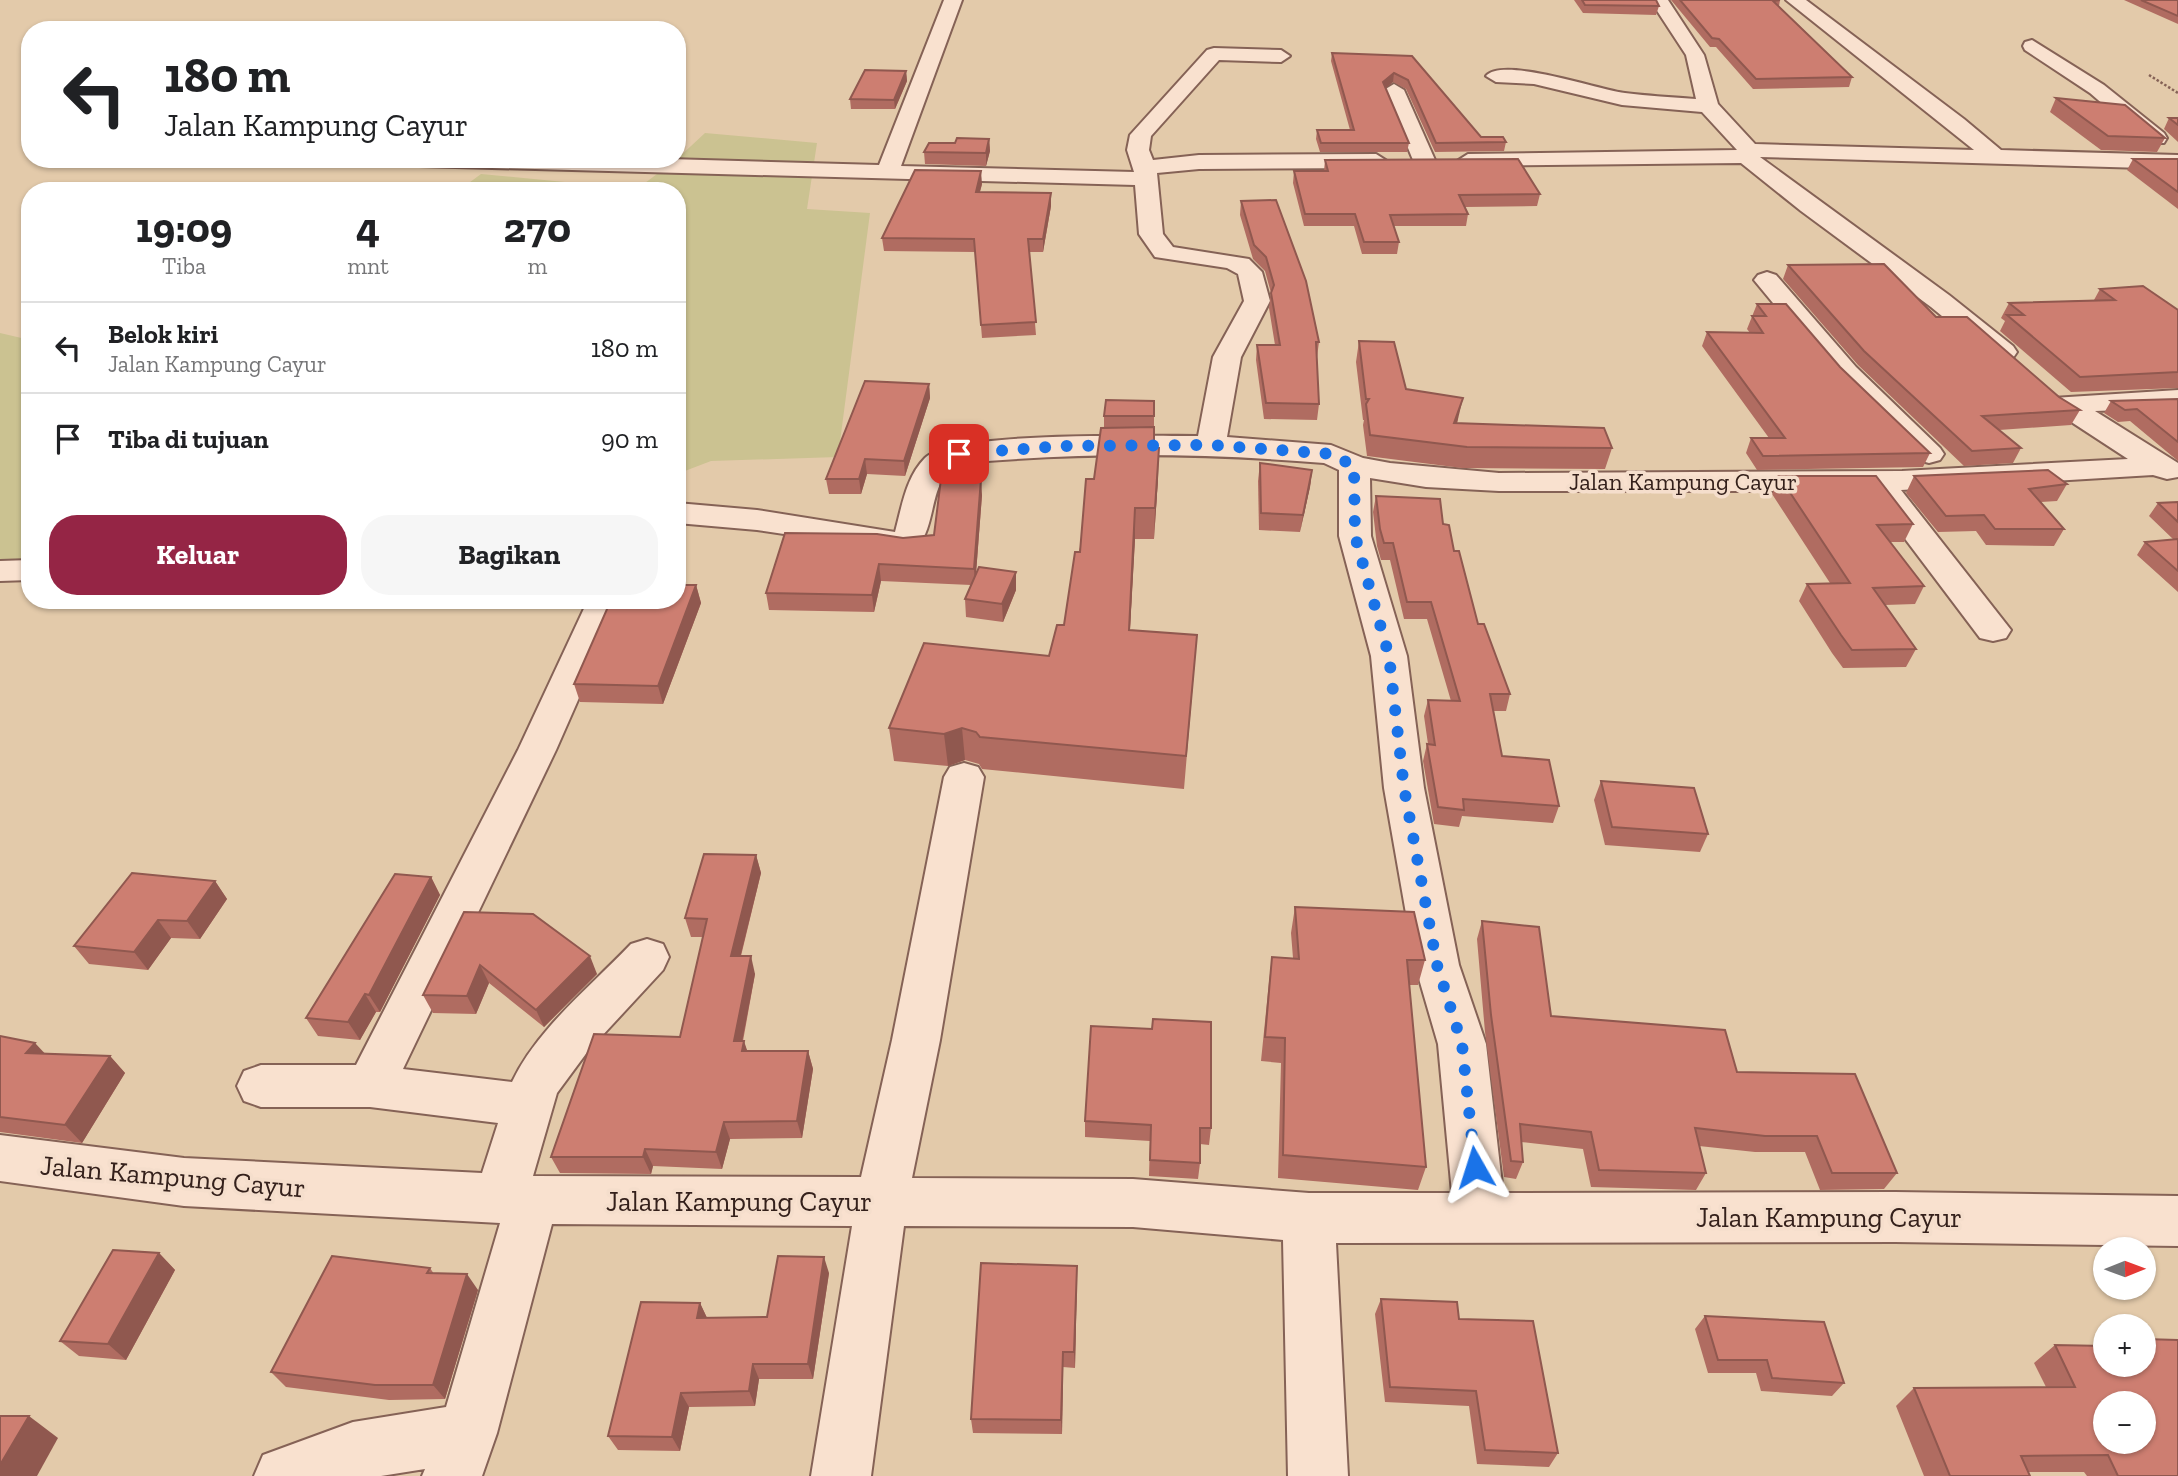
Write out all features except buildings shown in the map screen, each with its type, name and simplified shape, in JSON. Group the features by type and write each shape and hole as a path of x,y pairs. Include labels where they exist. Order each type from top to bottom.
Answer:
{"street":[{"path":"887,174 953,0"},
{"path":"1659,0 1695,55 1708,106 1748,153 1786,191 1963,316 2023,369"},
{"path":"1795,0 1957,123 1993,155"},
{"path":"2032,46 2097,89 2178,155"},
{"path":"1211,445 1227,357 1257,302 1247,270 1229,262 1164,252 1151,234 1145,174 1138,150 1141,135 1214,54 1281,56"},
{"path":"1496,76 1534,78 1622,99 1708,106"},
{"path":"1394,90 1424,160"},
{"path":"686,168 887,174 1145,174 1199,162 1748,153 1993,155 2178,162"},
{"path":"1767,280 1846,373 1956,480"},
{"path":"2169,470 2053,395 2178,399"},
{"name":"Jalan Kampung Cayur","path":"686,514 905,542 911,534 926,477 938,462 959,454 1061,446 1211,445 1331,454 1354,466 1448,481 1956,480 2169,470"},
{"path":"1354,466 1355,536 1389,656 1404,788 1437,965 1462,1044 1480,1217"},
{"path":"1878,481 1993,630"},
{"path":"0,571 21,570"},
{"path":"370,1086 537,750 601,609"},
{"path":"841,1476 882,1201 916,1040 964,777"},
{"path":"284,1476 353,1451 460,1454 516,1199 526,1105 535,1084 571,1037 647,957"},
{"path":"261,1086 370,1086 526,1105"},
{"name":"Jalan Kampung Cayur","path":"0,1158 184,1182 516,1199 1133,1203 1309,1218 1895,1217 2178,1221"},
{"path":"1309,1218 1318,1476"}],"path":[{"path":"2149,75 2178,93"}],"shaded area":[{"path":"0,0 2178,0 2178,1476 0,1476"},
{"path":"705,133 817,143 807,209 870,213 838,457 711,461 686,471 686,182 646,182 665,168 686,168 686,151"},
{"path":"481,174 564,182 470,182"},
{"path":"0,333 21,338 21,571 0,570"}],"route":[{"path":"959,454 1002,448 1211,445 1331,454 1354,466 1355,536 1389,656 1404,788 1437,965 1462,1044 1475,1167"}]}
